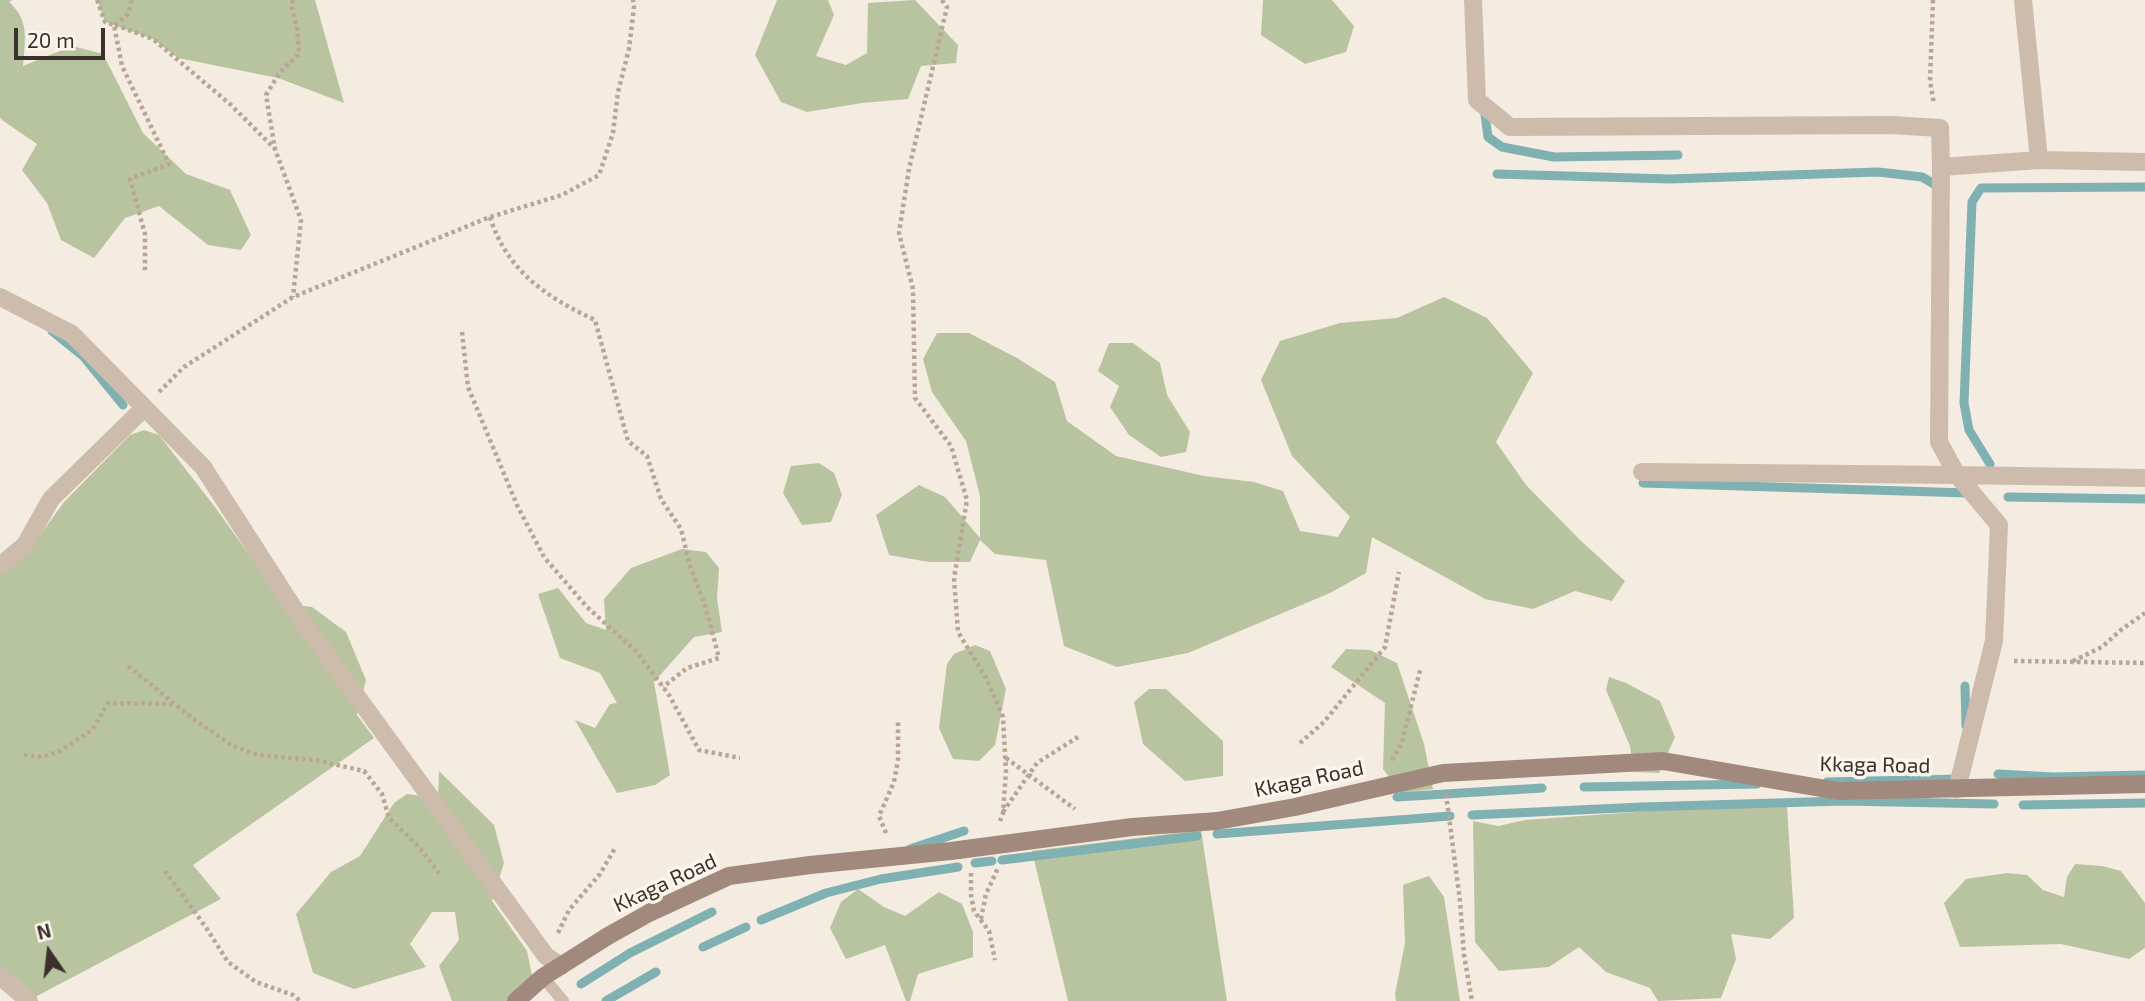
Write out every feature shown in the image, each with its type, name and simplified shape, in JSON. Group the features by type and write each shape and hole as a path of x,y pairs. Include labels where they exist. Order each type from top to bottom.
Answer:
{"street":[{"path":"1473,0 1477,100 1510,127 1891,125 1940,128 1939,442 1957,475 1999,525 1994,640 1957,789"},
{"path":"2023,0 2039,160"},
{"path":"1941,167 2039,160 2145,162"},
{"path":"0,297 72,334 202,467 302,621 553,961"},
{"path":"0,566 25,545 51,499 143,408"},
{"path":"1642,472 2145,478"},
{"name":"Kkaga Road","path":"516,1001 543,977 553,961 729,876 1132,827 1217,821 1295,807 1443,773 1663,761 1838,791 2145,784"},
{"path":"0,975 29,1001"}],"lane":[{"path":"543,977 563,1001"}],"path":[{"path":"97,0 105,22 153,39 162,45 231,105 275,149"},
{"path":"114,25 128,14 132,0"},
{"path":"293,0 291,6 299,54 280,72 266,95 275,149 301,220 293,297"},
{"path":"143,408 184,367 293,297 490,217 562,195 598,175 613,133 618,92 629,49 633,0"},
{"path":"942,0 947,7 909,169 899,233 913,289 915,398 951,446 967,500 954,578 958,632 986,678 1003,717 1003,813"},
{"path":"1933,0 1930,81 1940,128"},
{"path":"114,25 122,66 169,164 130,179 145,234 145,271"},
{"path":"490,217 497,238 520,271 563,305 595,320 628,441 646,456 661,499 681,529 719,658 687,668 663,687"},
{"path":"463,332 468,387 517,505 544,556 587,607 636,651 663,687 699,750 740,758"},
{"path":"1300,743 1324,722 1385,647 1399,572"},
{"path":"2071,662 2102,647 2145,613"},
{"path":"1989,660 2145,663"},
{"path":"128,666 233,746 258,755 315,760 364,771 382,794 390,818 420,848 440,875"},
{"path":"1389,764 1401,745 1421,667"},
{"path":"24,755 41,757 60,751 92,730 108,703 176,704"},
{"path":"896,856 878,816 894,782 898,760 898,720"},
{"path":"981,920 991,846 1003,813 1037,764 1078,737"},
{"path":"1005,757 1085,817"},
{"path":"1443,773 1460,901 1464,956 1472,1001"},
{"path":"991,846 971,874 971,895 974,911 989,931 995,960"},
{"path":"553,961 569,910 600,874 615,848"},
{"path":"165,871 228,962 256,982 293,995 300,1001"}],"green space":[{"path":"0,0 12,0 9,2 16,9 23,24 23,66 72,46 103,54 143,133 186,174 230,190 251,235 241,250 208,245 159,206 125,218 94,258 61,240 47,203 22,170 37,144 0,117"},
{"path":"97,0 315,0 344,103 278,78 178,58 153,39 105,22"},
{"path":"777,0 828,0 834,15 816,56 846,65 867,53 868,3 915,0 958,45 956,63 921,66 908,99 807,112 781,102 755,55"},
{"path":"1263,0 1332,0 1354,26 1346,52 1305,64 1261,35"},
{"path":"1444,297 1487,318 1533,373 1496,442 1526,485 1625,581 1612,601 1575,591 1533,609 1485,599 1372,537 1366,573 1330,593 1188,653 1117,667 1064,646 1046,560 995,554 980,540 970,562 929,562 889,555 876,515 919,485 945,497 980,538 980,496 966,441 932,392 923,359 937,333 969,333 1055,382 1067,421 1116,456 1204,476 1254,482 1283,491 1300,531 1338,537 1350,517 1292,456 1261,380 1280,341 1340,323 1397,318"},
{"path":"1109,343 1133,343 1160,363 1167,395 1190,432 1186,452 1161,457 1129,435 1110,407 1119,386 1098,371"},
{"path":"144,430 159,435 215,507 284,604 312,607 346,632 366,680 357,715 374,738 193,865 221,899 35,997 0,967 0,575 30,549 64,502 130,435"},
{"path":"819,463 834,473 842,495 831,522 802,525 783,493 791,466"},
{"path":"682,549 706,552 719,568 717,599 722,632 694,637 654,682 670,775 655,785 617,793 575,720 595,728 610,704 617,703 600,673 560,658 538,594 558,588 586,623 606,630 604,599 631,568"},
{"path":"975,645 990,651 1006,689 995,745 979,761 953,759 939,728 947,664 954,654"},
{"path":"1346,649 1370,650 1397,663 1424,744 1433,789 1401,793 1383,769 1385,703 1331,667"},
{"path":"1609,677 1660,701 1675,737 1659,773 1634,772 1630,746 1606,690"},
{"path":"1149,689 1166,689 1223,741 1223,776 1185,781 1143,744 1134,702"},
{"path":"439,771 494,825 504,863 492,901 527,951 533,980 507,1001 452,1001 439,966 459,940 455,912 432,912 410,944 426,967 354,989 313,973 296,914 331,872 360,856 394,803 407,794 438,798"},
{"path":"1787,806 1794,918 1770,939 1731,934 1736,959 1721,998 1658,1001 1650,988 1606,972 1579,947 1549,967 1499,971 1475,942 1473,821 1498,826 1525,820 1705,807"},
{"path":"1201,830 1227,1001 1068,1001 1032,851"},
{"path":"2075,864 2121,871 2145,903 2145,948 2129,959 2061,944 1960,947 1944,903 1966,879 2007,873 2027,875 2043,890 2064,897 2067,877"},
{"path":"1429,876 1444,897 1460,1001 1396,1001 1405,943 1403,885"},
{"path":"858,889 884,907 905,916 939,892 962,904 973,932 973,957 918,974 910,1001 906,1001 885,945 846,959 830,928 841,902"}],"waterway":[{"path":"1484,107 1488,137 1502,147 1554,157 1678,155"},
{"path":"1497,174 1670,179 1878,172 1922,177 1939,187"},
{"path":"1990,464 1969,430 1964,403 1972,202 1981,188 2145,187"},
{"path":"52,331 83,356 123,405"},
{"path":"1643,483 1968,493"},
{"path":"2008,497 2145,499"},
{"path":"1965,686 1966,726"},
{"path":"1998,774 2053,777 2145,775"},
{"path":"1827,782 1960,779"},
{"path":"1584,787 1757,784"},
{"path":"1397,797 1542,788"},
{"path":"1472,815 1842,801 1994,804"},
{"path":"2023,805 2145,803"},
{"path":"1217,834 1450,816"},
{"path":"910,849 964,831"},
{"path":"1002,860 1197,836"},
{"path":"975,863 992,861"},
{"path":"761,920 826,893 881,879 958,867"},
{"path":"581,984 630,953 712,912"},
{"path":"703,947 746,927"},
{"path":"606,1001 656,972"}]}
